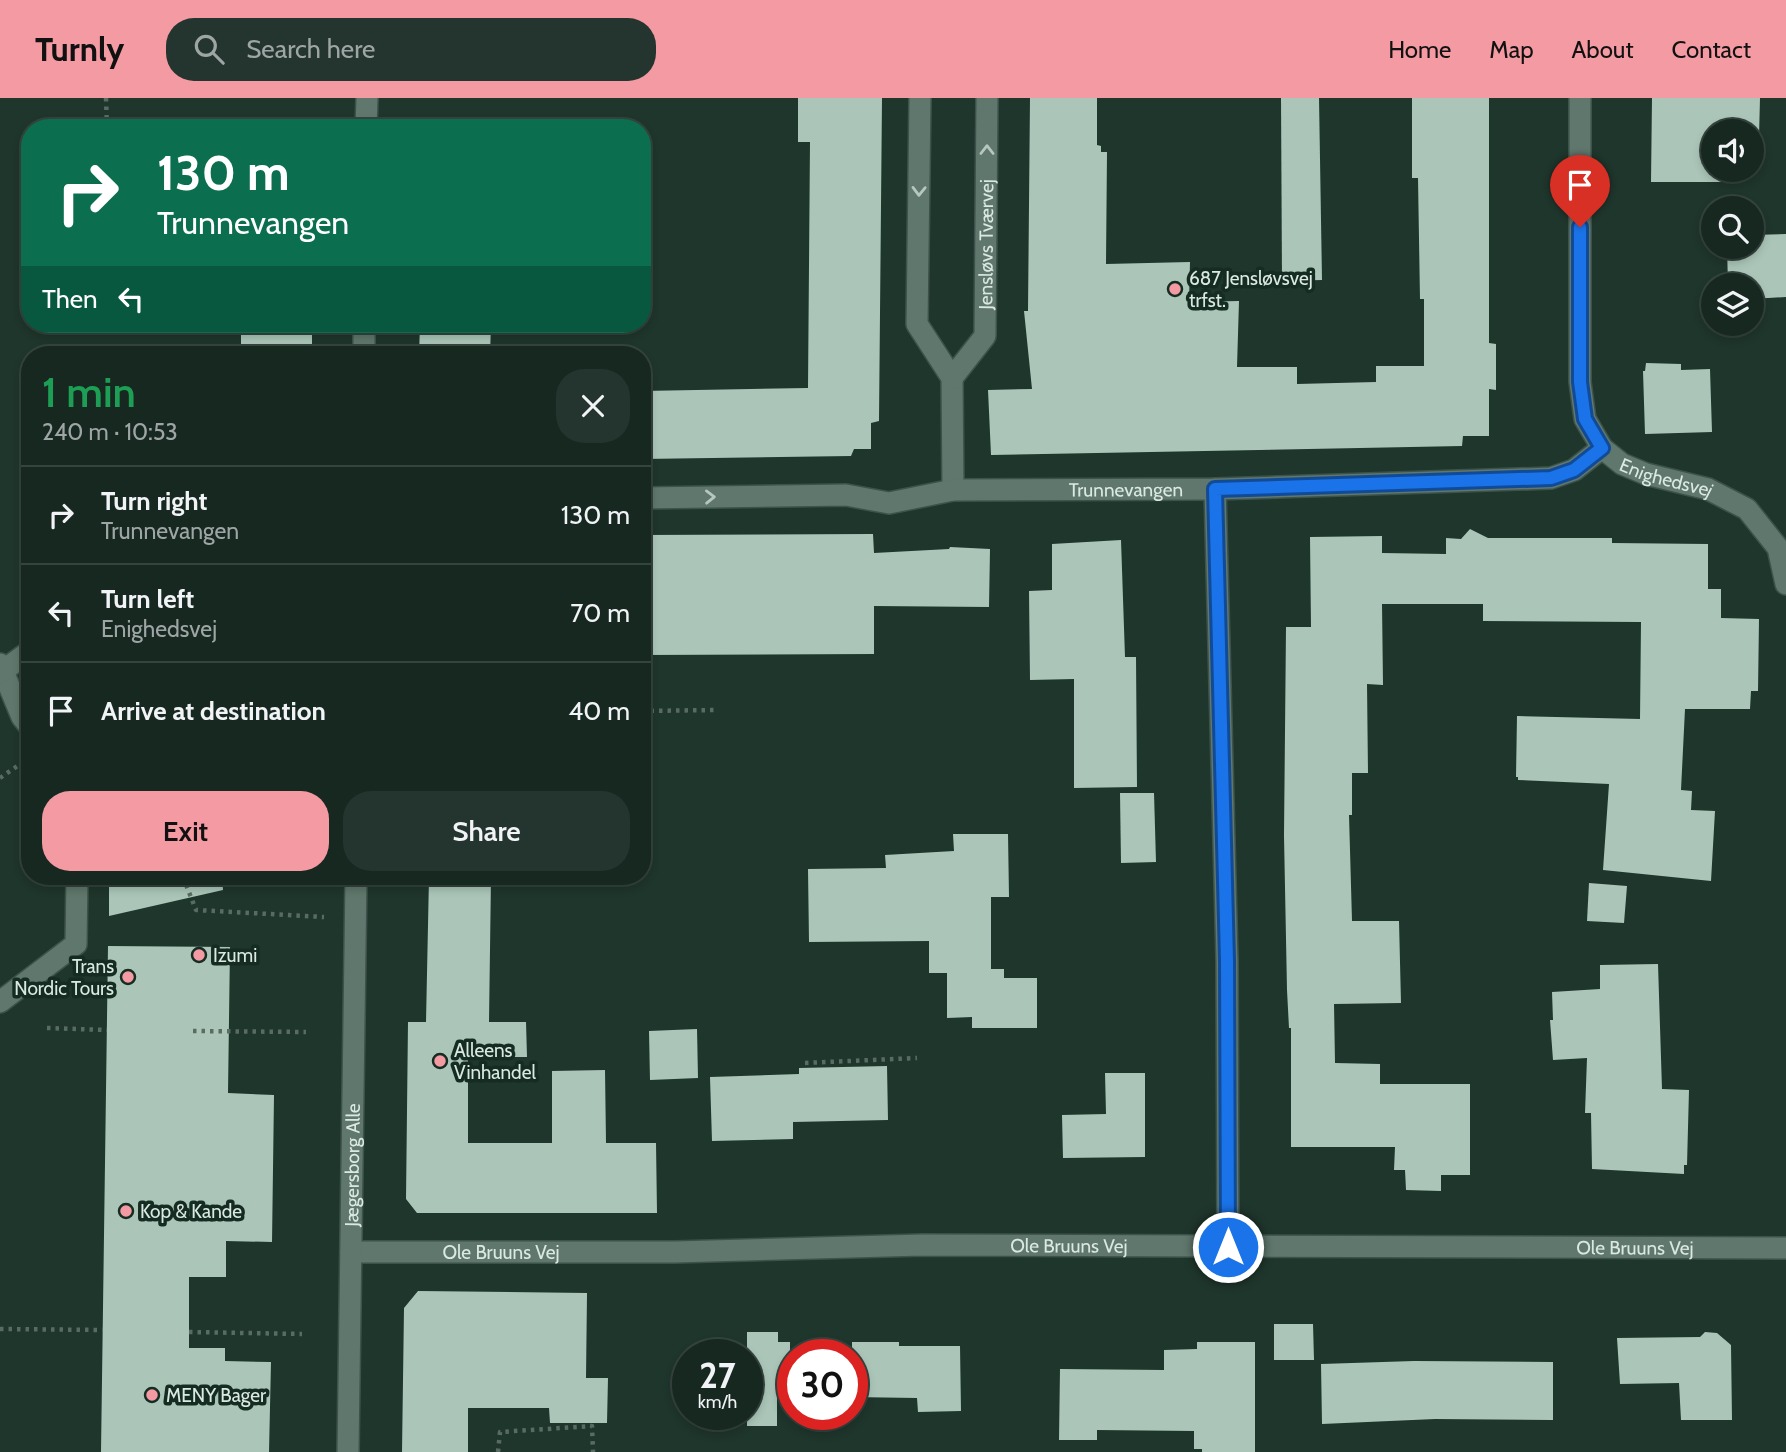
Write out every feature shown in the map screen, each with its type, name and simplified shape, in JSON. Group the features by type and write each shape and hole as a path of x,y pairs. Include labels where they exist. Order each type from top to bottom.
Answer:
{"street":[{"path":"366,119 367,98"},
{"path":"920,98 917,324 952,379 953,490"},
{"name":"Jensløvs Tværvej","path":"952,379 985,336 987,98"},
{"name":"Enighedsvej","path":"1580,98 1580,382 1585,419 1602,448 1622,464 1646,474 1708,489 1747,509 1778,548 1786,584"},
{"name":"Trunnevangen","path":"651,498 846,495 890,503 953,490 1215,489 1551,478 1574,470 1602,448"},
{"path":"1215,489 1227,960 1228,1247"},
{"path":"21,657 1,669 21,715"},
{"path":"0,1002 76,944 77,885"},
{"name":"Jægersborg Alle","path":"348,1452 356,885"},
{"name":"Ole Bruuns Vej","path":"351,1252 663,1252 935,1245 1786,1248"}],"path":[{"path":"106,98 107,119"},
{"path":"651,711 715,710"},
{"path":"0,778 21,763"},
{"path":"186,885 196,910 356,919"},
{"path":"47,1028 107,1030"},
{"path":"193,1031 306,1032"},
{"path":"805,1063 917,1058"},
{"path":"0,1329 103,1330"},
{"path":"189,1332 302,1334"},
{"path":"498,1452 500,1432 592,1426 593,1452"}],"building":[{"path":"798,98 882,98 879,421 871,423 871,449 854,449 851,456 651,459 651,391 808,388 810,142 798,142"},
{"path":"1030,98 1097,98 1097,145 1101,146 1101,152 1107,152 1106,264 1190,262 1189,302 1239,301 1237,367 1297,367 1297,384 1376,382 1376,366 1424,366 1424,299 1420,299 1418,178 1412,178 1412,98 1489,98 1489,343 1496,344 1496,390 1489,389 1489,436 1463,436 1462,446 991,455 988,390 1032,389 1024,311 1028,311"},
{"path":"1281,98 1319,98 1322,280 1282,281"},
{"path":"1652,98 1760,98 1759,119 1701,119 1701,182 1651,182"},
{"path":"1786,234 1786,297 1764,298 1764,273 1728,273 1727,259 1764,259 1764,235"},
{"path":"241,333 312,333 312,346 241,346"},
{"path":"420,333 491,333 490,346 419,346"},
{"path":"1646,363 1681,364 1681,370 1710,369 1712,432 1645,434 1643,371"},
{"path":"1470,529 1488,538 1612,538 1612,543 1708,544 1708,589 1721,589 1721,618 1759,619 1758,691 1751,691 1750,709 1685,709 1681,790 1692,791 1691,810 1715,811 1711,881 1603,870 1609,784 1518,780 1517,716 1640,719 1641,622 1483,621 1483,604 1382,604 1383,685 1367,684 1368,773 1352,773 1352,815 1349,815 1352,921 1399,921 1401,1003 1334,1004 1335,1063 1380,1064 1380,1084 1470,1084 1470,1175 1441,1175 1441,1191 1406,1190 1405,1170 1394,1170 1395,1147 1291,1147 1291,1028 1287,990 1284,836 1286,627 1311,627 1310,537 1382,536 1382,553 1446,554 1446,538 1461,539"},
{"path":"873,534 874,553 950,547 990,549 989,607 874,606 874,654 651,655 651,535"},
{"path":"1121,540 1125,657 1136,657 1137,787 1074,788 1074,679 1030,680 1029,591 1052,590 1052,544"},
{"path":"1120,793 1154,793 1156,862 1121,863"},
{"path":"953,834 1008,834 1009,897 991,897 991,969 1004,969 1004,978 1037,978 1037,1028 972,1028 972,1017 947,1018 947,973 929,973 929,941 809,942 808,869 886,868 885,855 954,851"},
{"path":"1589,883 1627,886 1624,923 1587,921"},
{"path":"109,885 223,885 223,890 109,916"},
{"path":"429,885 491,885 489,1022 526,1022 527,1057 468,1057 468,1143 552,1143 552,1071 605,1070 606,1143 656,1143 657,1213 417,1213 406,1199 408,1022 426,1022"},
{"path":"108,946 230,947 228,1093 274,1095 272,1242 226,1241 226,1277 189,1277 189,1348 225,1348 225,1361 271,1362 269,1452 101,1452"},
{"path":"1658,964 1662,1089 1689,1090 1687,1165 1684,1165 1684,1174 1592,1169 1591,1113 1585,1113 1587,1058 1553,1060 1550,1020 1553,1020 1552,992 1600,989 1600,965"},
{"path":"697,1029 698,1078 650,1080 649,1031"},
{"path":"887,1066 888,1120 793,1122 793,1139 712,1141 710,1077 799,1074 799,1068"},
{"path":"1105,1073 1145,1073 1145,1157 1063,1158 1062,1115 1106,1114"},
{"path":"418,1291 587,1293 586,1378 608,1378 607,1423 550,1423 549,1408 468,1408 468,1452 402,1452 404,1308"},
{"path":"1274,1324 1313,1324 1314,1360 1274,1360"},
{"path":"747,1332 778,1332 777,1426 763,1426 763,1339 747,1339"},
{"path":"1705,1332 1717,1333 1731,1345 1732,1420 1681,1420 1679,1383 1620,1384 1617,1338 1700,1337"},
{"path":"868,1342 899,1342 899,1346 960,1346 961,1411 918,1412 917,1398 868,1397"},
{"path":"1197,1342 1255,1342 1255,1452 1202,1452 1202,1449 1194,1449 1194,1431 1097,1430 1097,1440 1059,1440 1060,1369 1164,1370 1164,1350 1197,1349"},
{"path":"1414,1361 1553,1362 1553,1420 1435,1419 1322,1424 1321,1364"}],"place":[{"name":"687 Jensløvsvej trfst.","path":"1175,289"},
{"name":"Izumi","path":"199,955"},
{"name":"Trans Nordic Tours","path":"128,977"},
{"name":"Alleens Vinhandel","path":"440,1061"},
{"name":"Kop & Kande","path":"126,1211"},
{"name":"MENY Bager","path":"152,1395"}],"route":[{"path":"1228,1247 1227,960 1215,489 1551,478 1574,470 1602,448 1585,419 1580,382 1580,227"}]}
